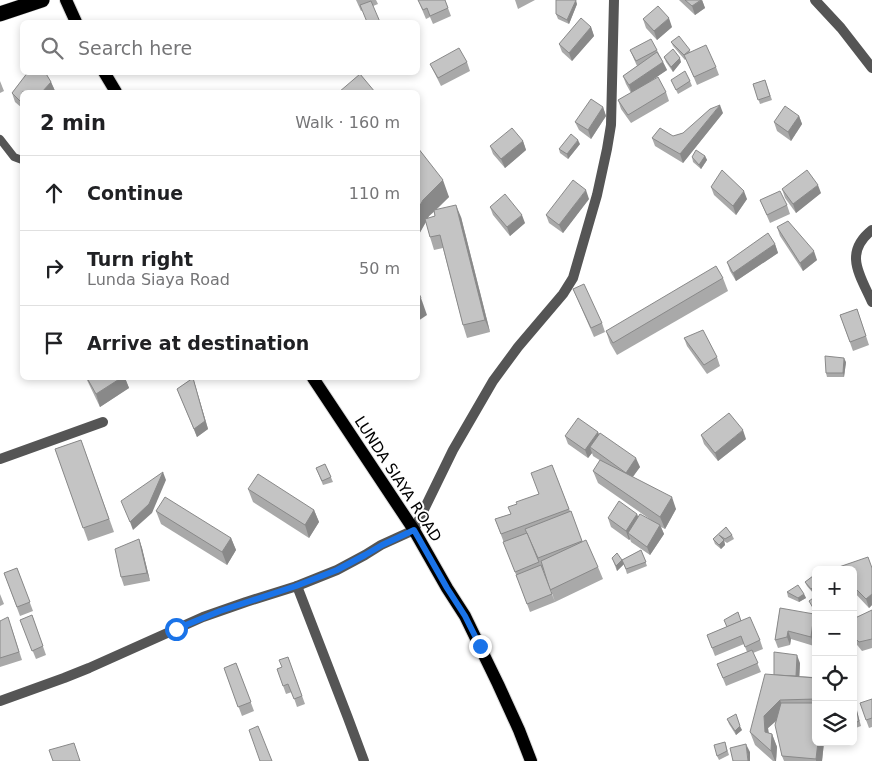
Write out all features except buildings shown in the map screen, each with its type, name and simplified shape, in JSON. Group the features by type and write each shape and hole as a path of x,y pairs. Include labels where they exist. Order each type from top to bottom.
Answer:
{"highway":[{"path":"0,14 42,0"}],"main road":[{"path":"66,0 75,20"},
{"path":"106,75 115,90"},
{"name":"LUNDA SIAYA ROAD","path":"314,380 414,530 465,616 519,730 531,761"}],"street":[{"path":"0,701 89,668 203,617 296,586 337,570 414,530 453,450 493,381 518,347 563,294 573,278 597,195 611,125 614,0"},
{"path":"815,0 842,28 872,68"},
{"path":"872,230 864,236 855,255 857,267 872,302"},
{"path":"0,459 104,422"},
{"path":"296,586 364,761"}],"lane":[{"path":"0,139 14,157 20,159"}],"route":[{"path":"176,629 203,617 296,586 337,570 396,537 414,530 465,616 480,646"}]}
